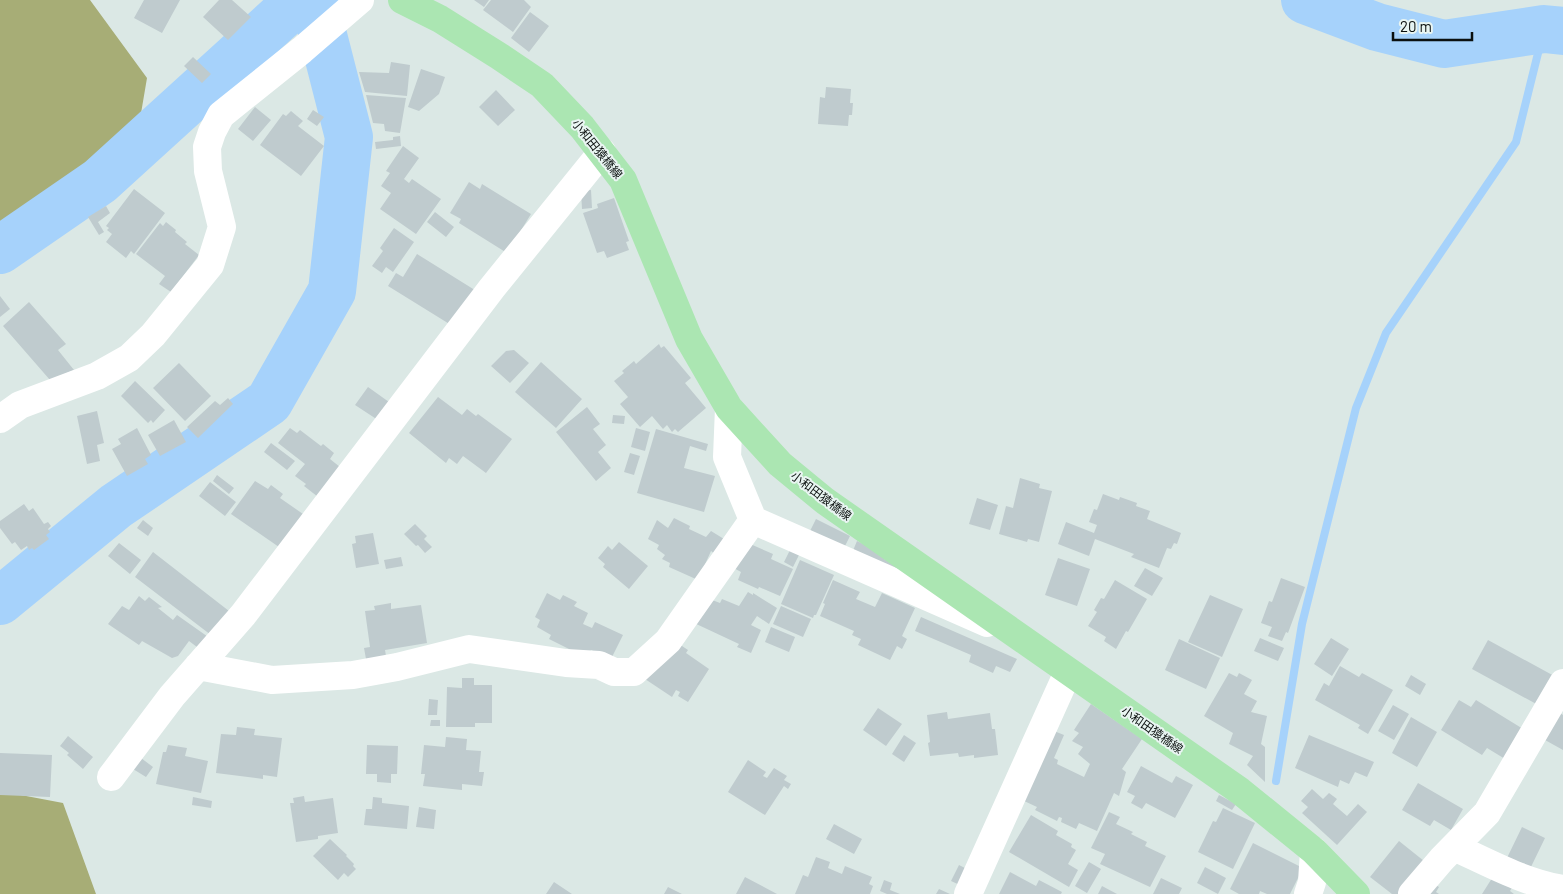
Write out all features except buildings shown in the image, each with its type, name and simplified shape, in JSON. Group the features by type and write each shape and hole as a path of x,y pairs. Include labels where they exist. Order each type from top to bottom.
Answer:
{"main road":[{"name":"小和田猿橋線","path":"402,0 440,19 542,85 582,127 623,180 689,339 729,408 780,464 825,501 1240,791 1314,851 1356,894"}],"street":[{"path":"0,419 20,405 97,376 129,358 154,335 210,265 222,227 208,171 207,146 220,115 302,50 350,8"},
{"path":"111,777 172,696 243,615 492,288 602,152"},
{"path":"729,408 728,457 753,520 1023,638"},
{"path":"198,666 272,680 353,675 397,667 470,649 566,663 599,665 614,672 634,672 668,640 753,520"},
{"path":"968,894 1068,672"},
{"path":"1412,894 1487,813 1563,683"},
{"path":"1454,847 1547,887 1563,889"},
{"path":"1308,894 1312,882 1314,851"}],"green space":[{"path":"0,0 90,0 147,78 138,131 0,224"},
{"path":"0,791 63,803 96,894 0,894"}],"waterway":[{"path":"0,250 100,181 299,0"},
{"path":"0,601 116,506 269,402 332,291 349,137 314,0"},
{"path":"1305,0 1377,27 1444,44 1544,29 1563,31"},
{"path":"1276,781 1302,624 1356,408 1386,333 1516,142 1544,29"}]}
